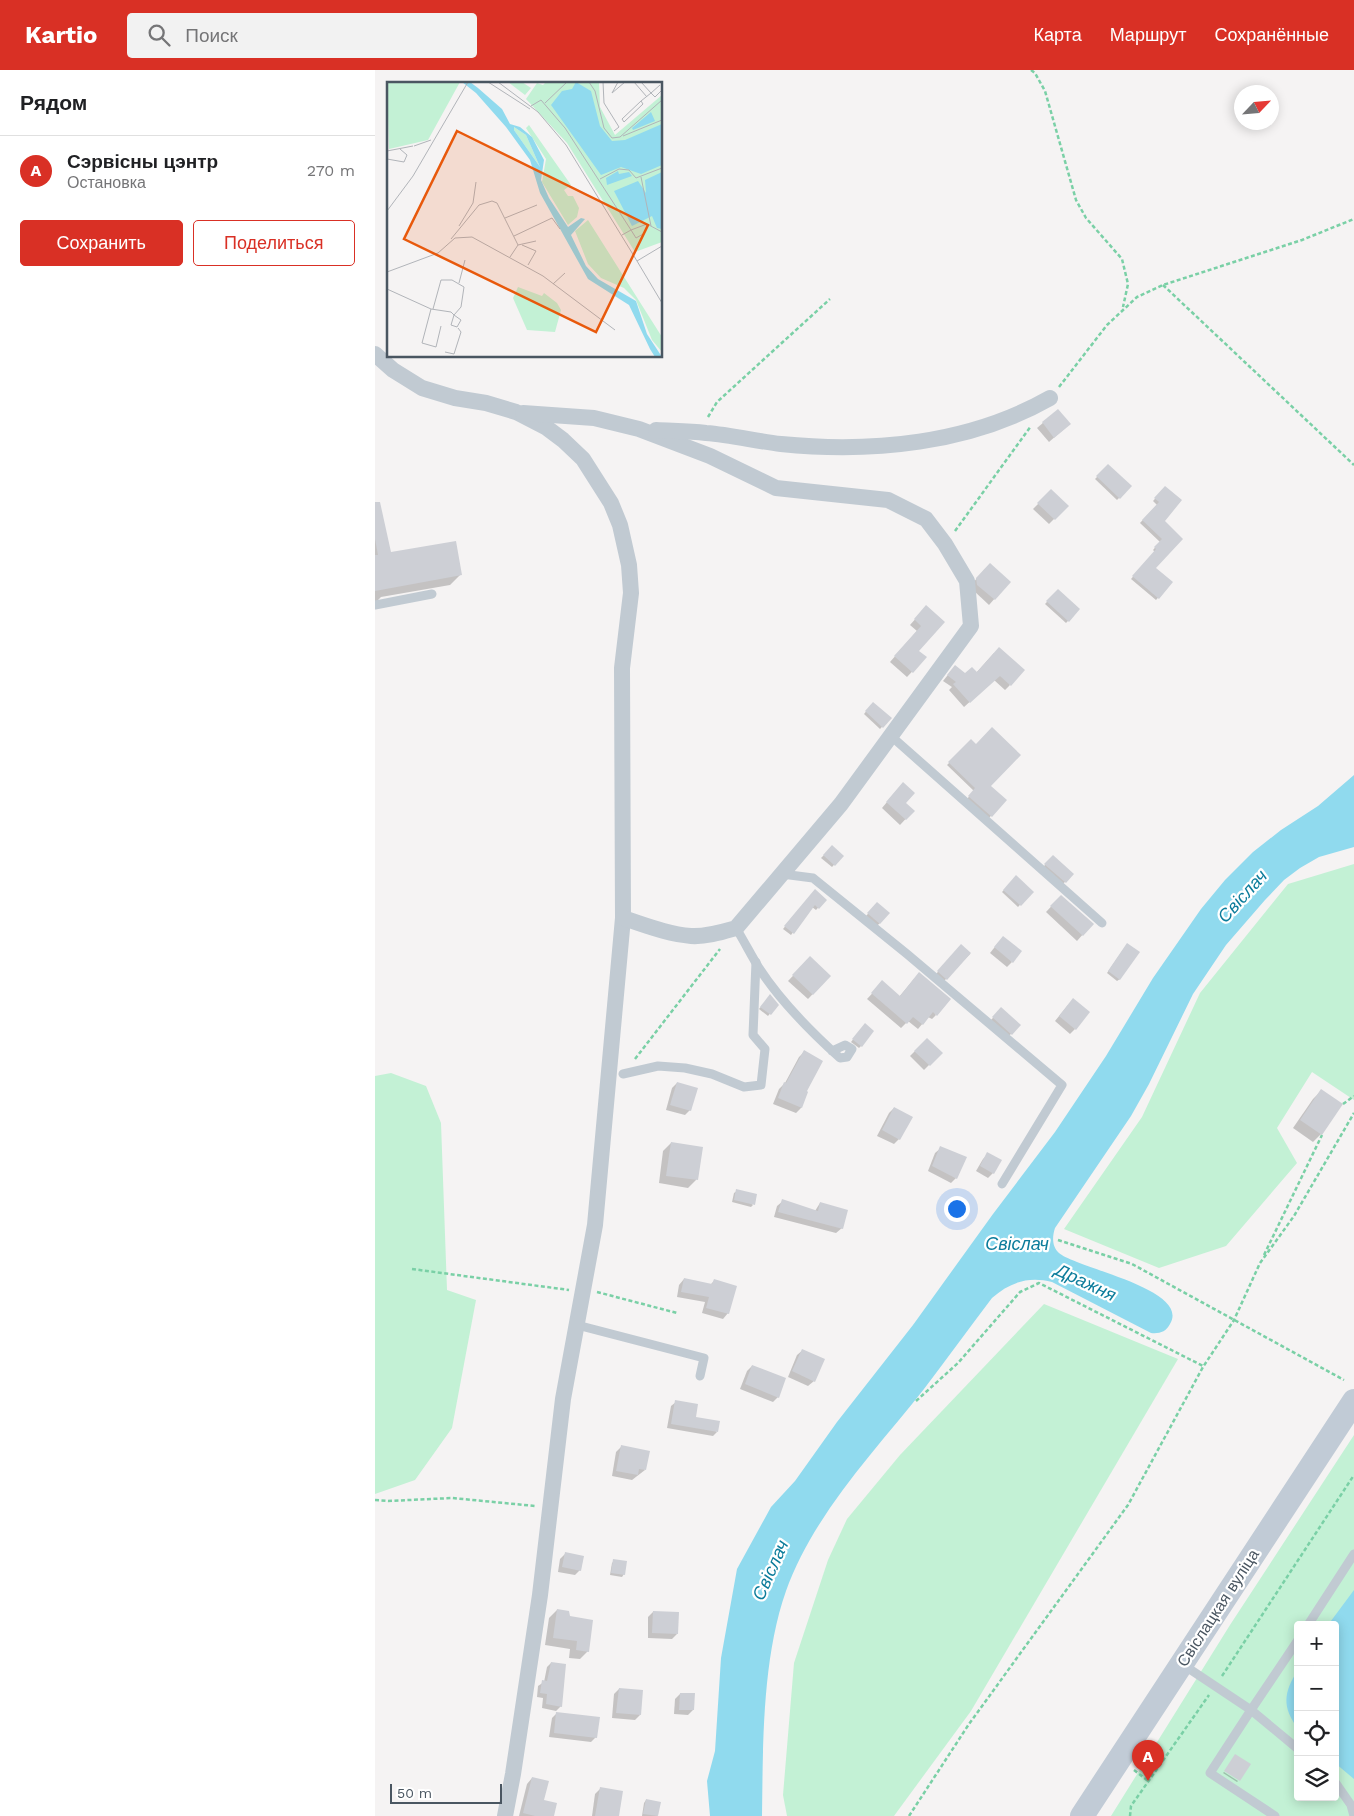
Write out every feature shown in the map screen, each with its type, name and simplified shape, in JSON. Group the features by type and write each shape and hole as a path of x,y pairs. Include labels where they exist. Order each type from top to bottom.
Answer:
{"main road":[{"name":"Свіслацкая вуліца","path":"1082,1816 1354,1401"}],"street":[{"path":"375,354 399,374 422,388 455,398 486,403 516,412 547,428 563,440 583,459 611,503 620,525 629,565 631,593 623,668 623,918 595,1225 563,1398 538,1604 505,1816"},
{"path":"639,429 705,433 781,444 855,447 887,446 917,443 985,427 1034,407 1050,398"},
{"path":"516,412 594,418 639,429 710,456 776,488 888,500 926,519 945,544 967,581 971,626 841,804 737,928 715,934 691,936 660,931 623,918"}],"lane":[{"path":"375,605 432,594"},
{"path":"891,736 1102,923"},
{"path":"782,874 813,878 907,954 1062,1085 1002,1184"},
{"path":"737,928 756,962 792,1011 832,1051"},
{"path":"623,1074 658,1066 685,1068 712,1074 744,1088 761,1086 765,1049 753,1034 756,962"},
{"path":"577,1326 704,1358 700,1376"},
{"path":"1311,1621 1354,1554"},
{"path":"1275,1816 1211,1773 1294,1646"},
{"path":"1181,1664 1251,1710 1294,1746"},
{"path":"1339,1788 1351,1805 1353,1816"}],"path":[{"path":"1031,70 1035,73 1045,91 1076,200 1086,218 1122,259 1128,284 1123,308"},
{"path":"1354,219 1302,240 1163,285 1354,466"},
{"path":"705,433 708,417 717,402 830,299"},
{"path":"623,1074 737,928"},
{"path":"1343,1104 1354,1096"},
{"path":"1261,1263 1294,1216 1354,1113"},
{"path":"909,1816 969,1724 1128,1505 1203,1367 1234,1320 1322,1135"},
{"path":"1058,1240 1132,1264 1344,1380"},
{"path":"412,1269 551,1289 583,1290 677,1313"},
{"path":"916,1401 958,1363 1020,1292 1039,1283 1203,1367"},
{"path":"1130,1816 1131,1806 1215,1686 1354,1475"},
{"path":"375,1500 452,1498 549,1507"}],"green space":[{"path":"1354,864 1354,1100 1312,1072 1277,1128 1297,1163 1226,1246 1159,1268 1064,1229 1142,1117 1200,993 1288,884"},
{"path":"391,1073 426,1086 441,1123 447,1290 476,1300 452,1428 415,1480 375,1494 375,1076"},
{"path":"1044,1304 1178,1359 971,1711 894,1816 787,1816 783,1795 794,1663 828,1560 847,1519 900,1455"},
{"path":"1354,1435 1354,1816 1111,1816 1230,1625"}],"water":[{"name":"Свіслач","path":"1354,775 1354,847 1319,857 1284,880 1226,945 1193,994 1149,1084 1131,1116 1055,1228 1053,1242 1059,1253 1149,1290 1164,1300 1172,1312 1170,1324 1162,1332 1151,1333 1052,1282 1044,1280 1028,1280 1013,1284 992,1298 924,1389 847,1485 812,1536 798,1563 786,1591 778,1617 768,1673 765,1702 762,1816 710,1816 707,1781 715,1751 721,1658 737,1569 771,1507 795,1481 837,1422 913,1325 1055,1132 1106,1056 1153,978 1201,909 1225,880 1253,852 1281,830 1318,806"},
{"path":"1354,1590 1354,1779 1339,1766 1339,1621 1331,1621"},
{"path":"1294,1676 1294,1723 1289,1714 1286,1700"}],"building":[{"path":"1058,409 1071,424 1054,438 1042,422"},
{"path":"1108,464 1132,486 1120,499 1096,476"},
{"path":"1165,486 1182,500 1165,521 1183,539 1156,568 1173,582 1159,599 1132,576 1156,549 1154,547 1162,539 1142,520 1159,502 1154,498"},
{"path":"1051,489 1069,506 1055,520 1037,503"},
{"path":"375,502 380,502 391,552 456,541 462,575 375,591 375,555 378,555 375,539"},
{"path":"990,563 1011,582 995,600 977,585 976,578"},
{"path":"1058,589 1080,609 1069,622 1046,601"},
{"path":"926,605 945,622 919,651 927,657 913,673 894,656 921,626 914,619"},
{"path":"999,647 1025,670 1011,686 1000,676 970,703 953,684 956,682 947,675 955,665 965,673 972,667 977,672"},
{"path":"873,702 892,718 883,728 865,711"},
{"path":"992,727 1021,755 991,786 1007,800 992,817 968,796 975,788 948,762 971,739 976,744"},
{"path":"903,782 915,793 906,803 915,811 906,820 886,802"},
{"path":"832,845 844,856 835,866 823,855"},
{"path":"1053,855 1074,874 1066,883 1044,864"},
{"path":"1016,875 1034,892 1021,906 1003,890"},
{"path":"815,889 827,900 819,909 815,905 794,934 784,926"},
{"path":"1061,895 1094,924 1083,936 1050,906"},
{"path":"877,902 890,913 880,924 867,913"},
{"path":"1003,936 1022,951 1013,963 994,947"},
{"path":"1127,943 1140,952 1120,980 1108,971"},
{"path":"961,944 971,953 947,980 937,971"},
{"path":"810,956 831,976 813,995 792,975"},
{"path":"919,972 951,999 937,1016 933,1012 923,1025 913,1017 907,1024 871,993 882,980 900,996"},
{"path":"770,994 779,1005 771,1015 760,1007"},
{"path":"1073,998 1090,1012 1076,1030 1059,1016"},
{"path":"1001,1007 1021,1025 1012,1035 992,1017"},
{"path":"865,1023 874,1031 862,1047 852,1039"},
{"path":"927,1038 943,1053 930,1066 914,1051"},
{"path":"804,1050 823,1061 807,1091 802,1108 778,1098 784,1082 786,1083"},
{"path":"677,1082 698,1088 691,1111 670,1105"},
{"path":"1321,1089 1343,1104 1322,1135 1300,1120"},
{"path":"894,1107 913,1117 900,1140 882,1130"},
{"path":"671,1142 703,1147 698,1180 666,1176"},
{"path":"940,1146 967,1157 957,1179 932,1166"},
{"path":"987,1152 1002,1160 994,1174 980,1166"},
{"path":"736,1189 757,1194 755,1205 734,1200"},
{"path":"782,1199 818,1211 820,1202 848,1210 843,1229 778,1212"},
{"path":"684,1278 712,1284 714,1279 737,1286 729,1314 706,1308 709,1297 681,1292"},
{"path":"802,1349 825,1359 815,1382 792,1371"},
{"path":"752,1365 786,1378 779,1398 745,1384"},
{"path":"675,1400 698,1404 696,1417 720,1421 718,1432 671,1424"},
{"path":"621,1445 650,1451 646,1470 639,1469 638,1475 616,1471"},
{"path":"565,1552 584,1556 581,1571 562,1567"},
{"path":"613,1559 627,1561 625,1575 611,1573"},
{"path":"557,1609 569,1611 570,1616 593,1620 589,1652 576,1650 577,1641 553,1638"},
{"path":"653,1611 679,1612 678,1634 652,1633"},
{"path":"551,1662 566,1664 562,1707 546,1704 547,1694 540,1693 542,1680 547,1681"},
{"path":"619,1688 643,1690 641,1715 616,1713"},
{"path":"680,1693 695,1693 694,1710 679,1710"},
{"path":"556,1712 600,1717 597,1738 554,1733"},
{"path":"1235,1754 1251,1764 1240,1781 1224,1771"},
{"path":"532,1777 549,1781 544,1800 557,1803 554,1816 535,1816 523,1813"},
{"path":"600,1787 623,1791 619,1816 595,1816"},
{"path":"646,1799 661,1802 658,1816 643,1814"}],"place":[{"name":"Сэрвісны цэнтр","path":"1148,1781"}],"water label":[{"name":"Дражня","path":"1086,1282"}]}
